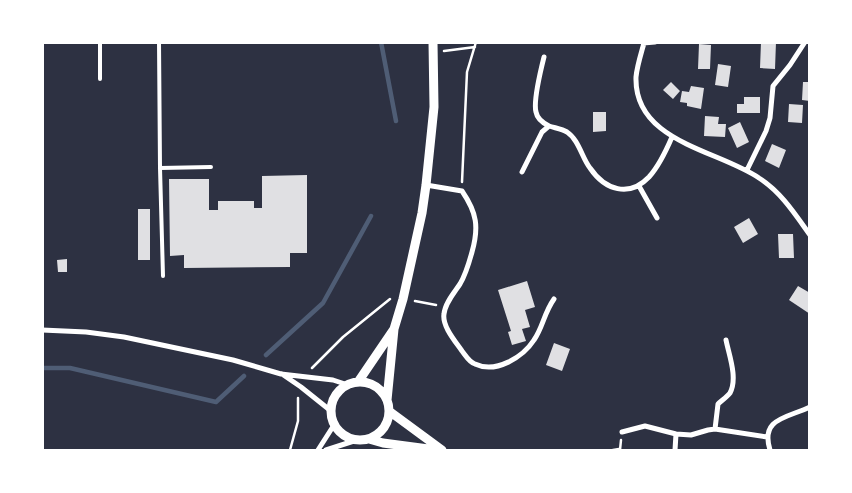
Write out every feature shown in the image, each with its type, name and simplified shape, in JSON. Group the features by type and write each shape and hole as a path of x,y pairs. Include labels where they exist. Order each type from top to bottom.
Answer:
{"street":[{"path":"369,439 382,430 388,418 387,400 394,329 403,299 422,213 434,107 433,42"},
{"path":"655,42 643,43 636,77 637,89 642,102 656,125 672,137 747,170 768,184 777,192 810,235"},
{"path":"747,170 766,131 770,118 773,86 805,42"},
{"path":"544,57 535,104 536,113 540,120 549,126 568,133 576,142 590,168 599,179 611,187 620,190 639,186 656,168 672,137"},
{"path":"522,172 542,132 549,126"},
{"path":"426,185 462,191 474,214 476,236 464,275 445,307 444,320 465,355 476,365 497,366 515,358 529,347 554,300"},
{"path":"639,186 657,218"},
{"path":"358,382 394,329"},
{"path":"42,330 86,332 124,337 233,360 282,374 333,380 348,385"},
{"path":"715,429 718,404 730,393 732,384 731,365 726,340"},
{"path":"282,374 331,411"},
{"path":"357,440 343,435 334,424 331,411 332,403 337,393 348,385 358,382 377,387 387,400"},
{"path":"770,450 767,437 771,426 781,418 810,408"},
{"path":"389,411 442,450"},
{"path":"318,450 334,424"},
{"path":"622,432 645,426 676,434 691,435 715,429 767,437"},
{"path":"675,450 676,434"},
{"path":"326,450 357,440 369,439 383,443 436,450"}],"lane":[{"path":"100,42 100,79"},
{"path":"159,42 163,276"},
{"path":"160,168 211,167"}],"path":[{"path":"462,191 467,72 476,42"},
{"path":"434,52 474,46"},
{"path":"307,376 316,363 343,337 392,298 445,307"},
{"path":"290,450 298,421 298,397 301,387"},
{"path":"613,450 619,449"}],"building":[{"path":"761,42 776,42 775,69 760,68"},
{"path":"699,44 711,45 710,69 698,69"},
{"path":"718,64 731,66 728,87 715,85"},
{"path":"671,82 680,91 673,99 663,90"},
{"path":"803,82 810,82 810,101 802,100"},
{"path":"691,86 704,88 701,109 687,106 687,103 680,102 682,91 689,92"},
{"path":"744,97 760,97 760,113 737,113 737,104 744,104"},
{"path":"789,104 803,105 802,123 788,122"},
{"path":"593,112 606,112 606,131 593,132"},
{"path":"705,116 719,117 718,124 726,124 725,137 704,136"},
{"path":"740,122 749,142 737,148 728,128"},
{"path":"772,144 786,150 779,168 765,161"},
{"path":"307,175 307,253 290,253 290,267 184,268 184,255 170,256 169,179 209,179 209,210 218,210 218,201 254,201 254,208 262,208 262,176"},
{"path":"138,209 150,209 150,260 138,260"},
{"path":"749,218 758,234 743,243 734,227"},
{"path":"778,234 793,234 794,258 779,258"},
{"path":"67,259 67,272 58,272 57,260"},
{"path":"527,281 535,307 525,310 530,327 522,329 526,341 512,345 508,332 511,331 498,290"},
{"path":"798,286 810,293 810,314 789,300"},
{"path":"554,343 570,349 562,371 546,365"}],"waterway":[{"path":"381,42 396,121"},
{"path":"266,355 323,303 371,216"},
{"path":"42,368 70,368 216,402 244,376"}]}
